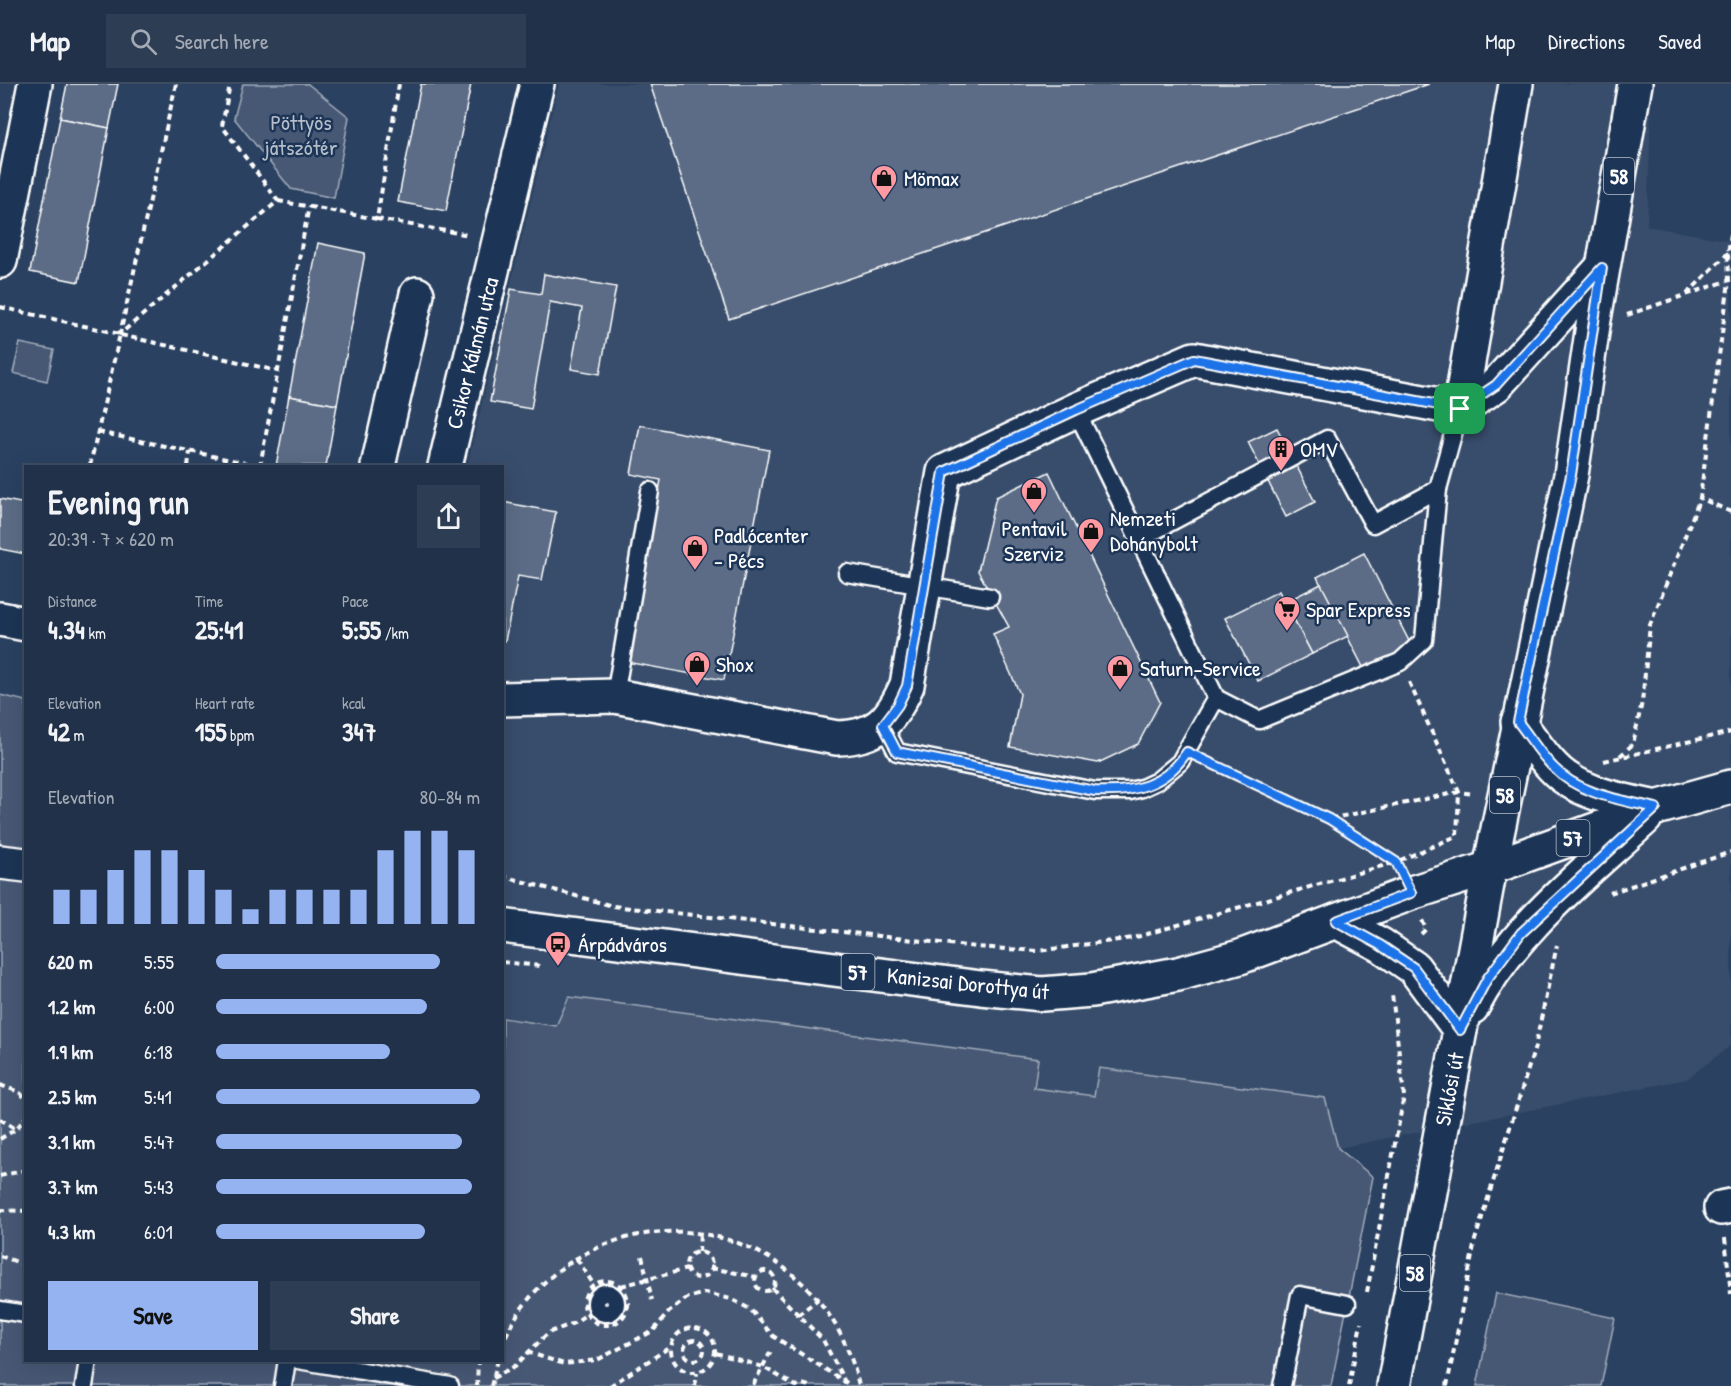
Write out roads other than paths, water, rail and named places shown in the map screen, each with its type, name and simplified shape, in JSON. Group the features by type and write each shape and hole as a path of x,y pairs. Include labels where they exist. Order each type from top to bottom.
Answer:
{"main road":[{"path":"0,261 12,142 35,84"},
{"name":"Csikor Kálmán utca","path":"445,465 537,84"},
{"path":"1460,409 1516,84"},
{"name":"58","path":"1518,722 1571,475 1602,268 1635,84"},
{"path":"504,699 615,696 837,738 855,738 871,732 883,725 898,705 907,686 944,472 1076,410 1194,359 1460,409 1496,385 1602,268"},
{"path":"378,465 417,294"},
{"path":"0,619 24,624"},
{"path":"1518,722 1553,767 1571,782 1609,797 1656,808"},
{"name":"Siklósi út","path":"1394,1386 1518,722"},
{"name":"57","path":"1490,868 1656,808 1731,787"},
{"path":"1336,921 1414,968 1460,1030 1487,979 1521,933 1656,808"},
{"path":"0,862 24,865"},
{"name":"Kanizsai Dorottya út","path":"504,926 1042,994 1134,984 1240,957 1411,893 1490,868"}],"lane":[{"path":"1076,410 1216,698 1259,720 1400,662 1424,640 1438,489 1460,409"},
{"path":"1139,539 1327,439 1373,524 1438,489"},
{"path":"615,696 650,491"},
{"path":"847,573 990,597"},
{"path":"883,725 897,752 1095,791 1114,792 1142,788 1170,772 1187,752 1216,698"},
{"path":"1282,1386 1300,1295 1347,1304"},
{"path":"0,1310 24,1314"},
{"path":"84,1386 88,1362"},
{"path":"283,1386 287,1362"},
{"path":"310,1362 450,1386"}],"place":[{"name":"Mömax","path":"884,201"},
{"name":"OMV","path":"1281,472"},
{"name":"Pentavil Szerviz","path":"1034,514"},
{"name":"Nemzeti Dohánybolt","path":"1091,554"},
{"name":"Padlócenter - Pécs","path":"695,571"},
{"name":"Spar Express","path":"1287,632"},
{"name":"Shox","path":"697,687"},
{"name":"Saturn-Service","path":"1120,691"},
{"name":"Árpádváros","path":"558,967"}],"park label":[{"name":"Pöttyös játszótér","path":"301,134"}]}
